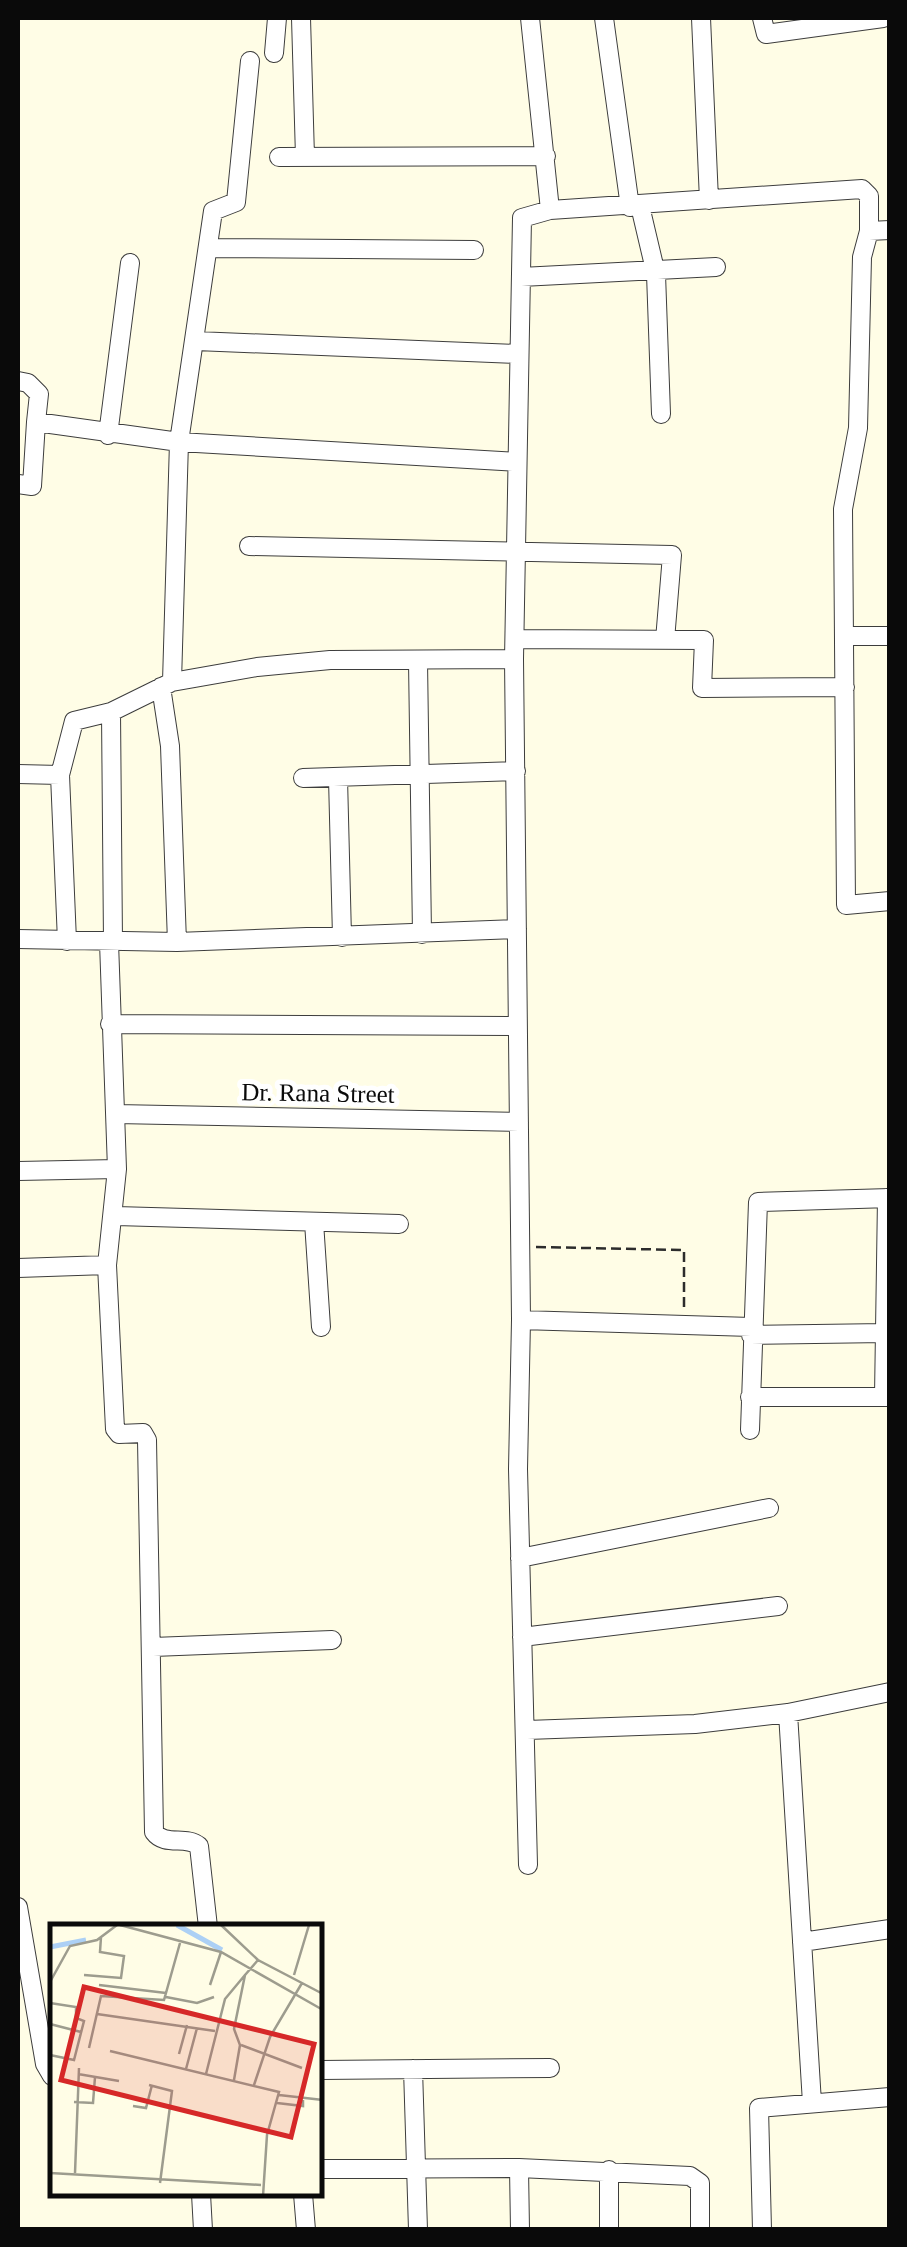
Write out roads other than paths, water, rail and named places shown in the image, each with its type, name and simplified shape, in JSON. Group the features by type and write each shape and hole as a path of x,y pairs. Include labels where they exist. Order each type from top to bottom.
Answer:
{"street":[{"path":"274,54 277,18"},
{"path":"301,18 304,156"},
{"path":"530,18 550,210"},
{"path":"604,18 635,206 656,274 661,414"},
{"path":"701,18 709,200"},
{"path":"764,26 883,18"},
{"path":"177,942 167,684 178,442 214,212 236,202 250,61"},
{"path":"278,156 546,156"},
{"path":"528,1865 520,1558 514,659 522,218 550,210 862,190 869,196 862,257 858,428 844,509 846,905 890,901"},
{"path":"868,231 890,230"},
{"path":"208,248 474,250"},
{"path":"108,435 130,263"},
{"path":"521,277 656,274 716,268"},
{"path":"196,341 518,354"},
{"path":"18,381 28,383 39,394 32,486 18,484"},
{"path":"36,422 178,442 517,462"},
{"path":"249,546 672,555 665,640"},
{"path":"845,636 890,636"},
{"path":"515,639 704,640 702,688 846,688"},
{"path":"66,941 60,775 74,721 111,712 167,684 330,660 514,659"},
{"path":"418,662 422,934"},
{"path":"111,712 110,1024 117,1168 116,1216 108,1266 115,1428 119,1434 143,1434 147,1440 154,1832 162,1839 200,1846 208,1924"},
{"path":"304,778 516,771"},
{"path":"18,774 60,775"},
{"path":"338,778 342,937"},
{"path":"18,939 177,942 518,929"},
{"path":"110,1024 518,1026"},
{"name":"Dr. Rana Street","path":"116,1114 519,1122"},
{"path":"18,1170 117,1168"},
{"path":"750,1398 887,1397 888,1198 758,1202 751,1331 750,1398 750,1430"},
{"path":"116,1216 398,1224"},
{"path":"314,1222 320,1327"},
{"path":"18,1268 108,1266"},
{"path":"521,1320 885,1334"},
{"path":"520,1558 769,1508"},
{"path":"522,1637 778,1606"},
{"path":"153,1647 332,1640"},
{"path":"526,1730 695,1724 788,1713 890,1692"},
{"path":"788,1713 812,2104"},
{"path":"18,1907 45,2064 50,2073"},
{"path":"802,1942 890,1929"},
{"path":"322,2070 550,2068"},
{"path":"413,2069 418,2230"},
{"path":"762,2230 760,2108 890,2097"},
{"path":"519,2168 520,2230"},
{"path":"322,2169 519,2168 696,2177 700,2230"},
{"path":"609,2170 609,2230"},
{"path":"202,2197 203,2230"},
{"path":"304,2197 306,2230"}]}
